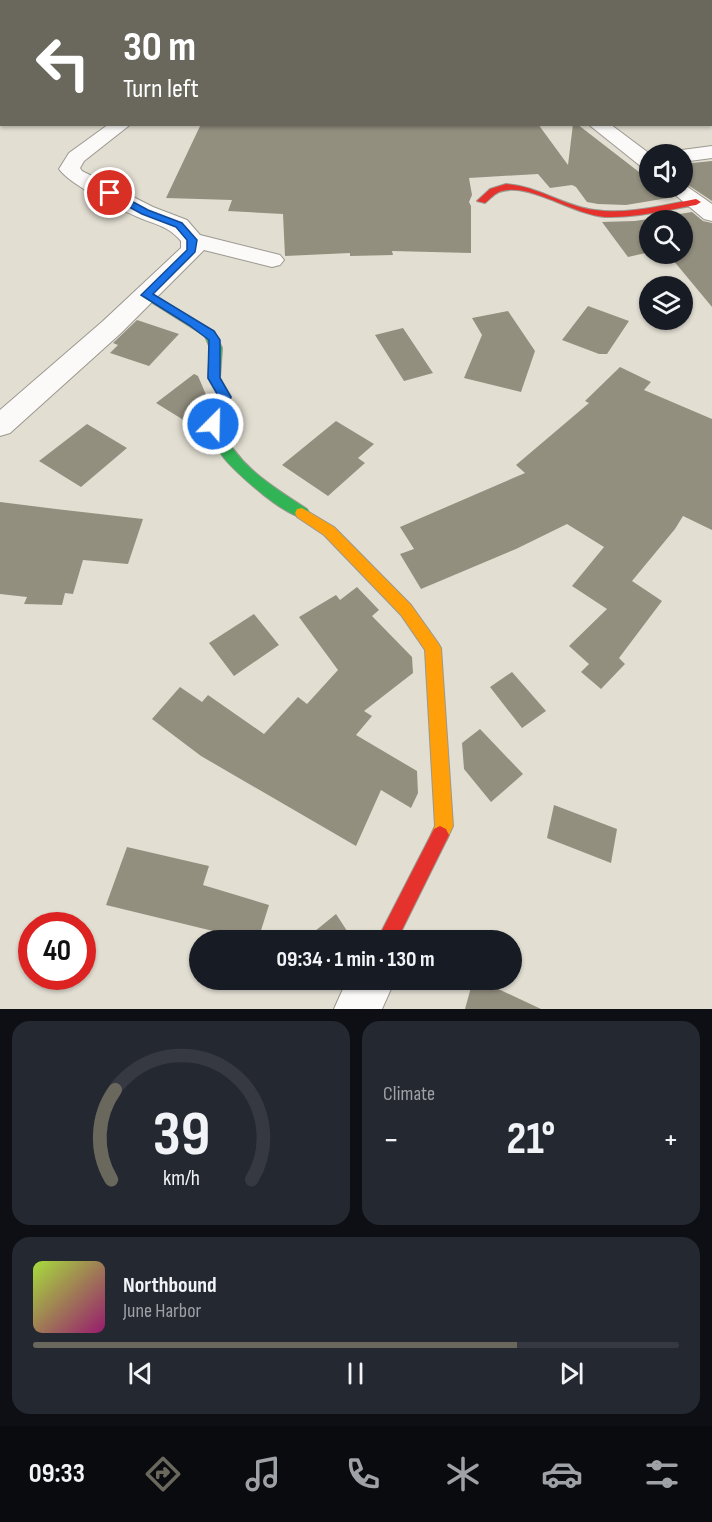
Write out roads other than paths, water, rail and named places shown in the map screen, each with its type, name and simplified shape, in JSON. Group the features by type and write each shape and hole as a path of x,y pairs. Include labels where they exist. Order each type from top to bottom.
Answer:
{"street":[{"path":"119,126 76,157 69,169 145,212 179,225 192,240 272,260"},
{"path":"600,126 639,154"},
{"path":"693,155 712,152"},
{"path":"483,201 487,194 512,187 543,192 571,208 597,213 704,208"},
{"path":"690,198 704,208"},
{"path":"0,426 147,295 192,250 192,240"},
{"path":"147,295 193,322 210,334 214,340 214,378 225,397 213,424 218,441 249,478 329,531 406,610 433,648 444,826 392,930"},
{"path":"358,1009 367,990"}]}
